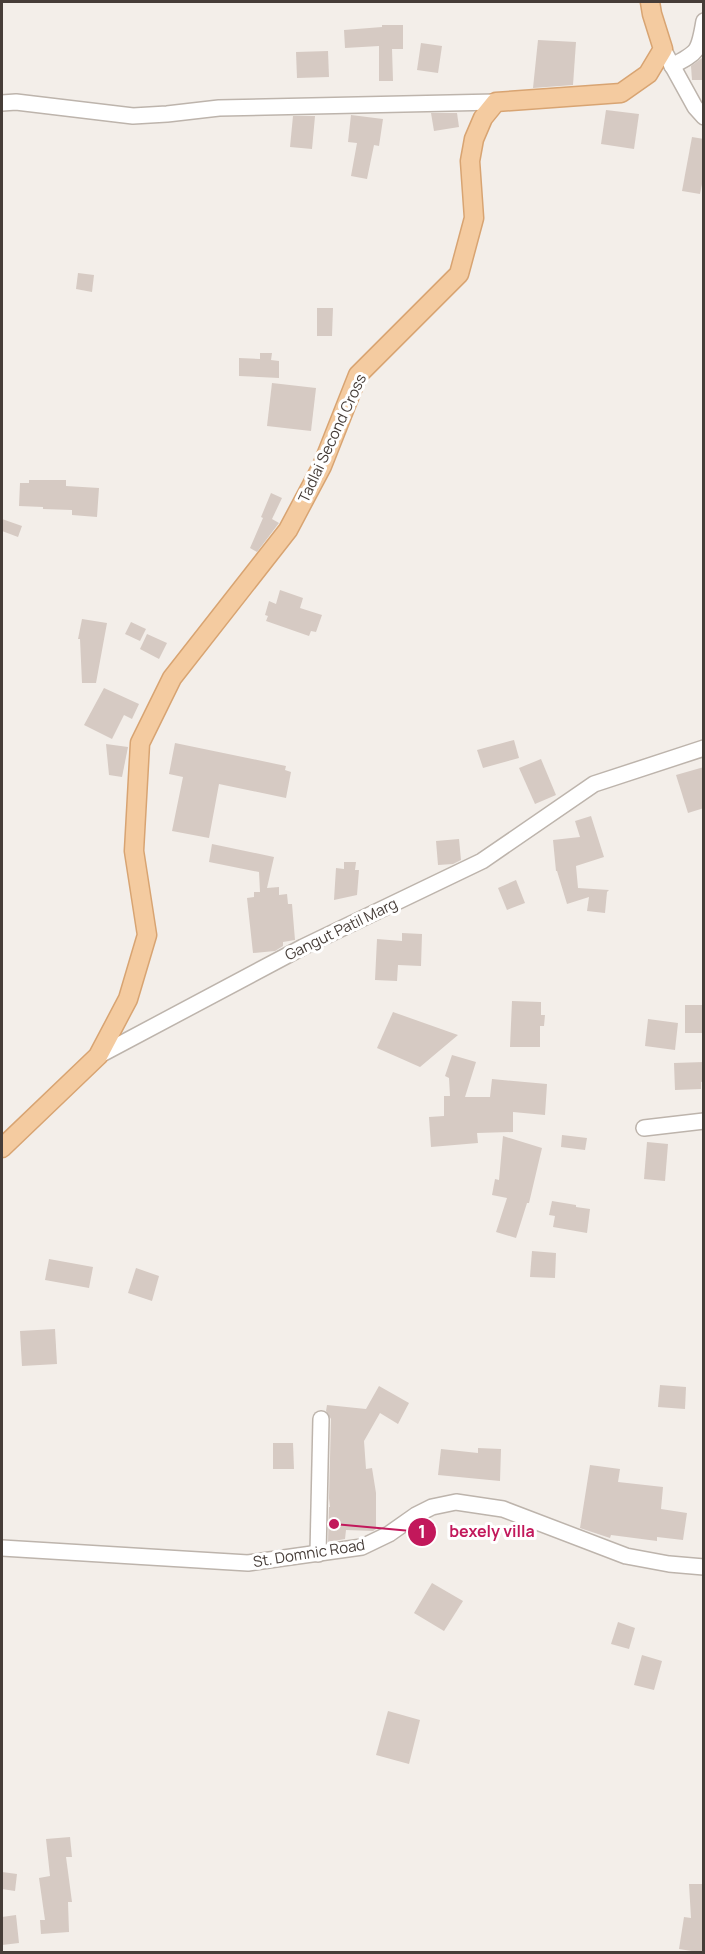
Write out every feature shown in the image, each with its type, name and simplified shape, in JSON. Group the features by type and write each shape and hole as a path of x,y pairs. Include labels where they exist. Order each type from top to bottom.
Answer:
{"main road":[{"path":"496,102 621,93 648,74 663,49 650,2"},
{"name":"Tadlai Second Cross","path":"98,1056 128,999 147,935 134,851 141,743 172,678 288,530 322,466 358,375 459,274 474,218 470,161 474,139 483,118 496,102"},
{"name":"Gangut Patil Marg","path":"2,1148 98,1056"}],"street":[{"path":"672,66 695,53 700,42 704,21"},
{"path":"663,49 695,108 704,117"},
{"path":"2,103 16,102 133,116 219,108 496,102"},
{"name":"Gangut Patil Marg","path":"98,1056 303,947 482,861 594,784 704,748"},
{"path":"644,1128 704,1121"},
{"path":"318,1554 321,1419"},
{"name":"St. Domnic Road","path":"2,1548 248,1563 362,1547 389,1534 432,1507 456,1502 503,1509 626,1556 704,1568"}],"building":[{"path":"382,25 403,25 403,49 392,49 393,81 379,81 379,46 345,48 344,30 382,27"},
{"path":"538,40 576,42 573,85 533,88"},
{"path":"421,43 442,46 438,73 417,70"},
{"path":"328,51 329,77 297,78 296,52"},
{"path":"704,58 704,80 692,80 691,66"},
{"path":"606,110 639,114 634,149 601,144"},
{"path":"431,113 457,113 459,127 434,131"},
{"path":"351,115 383,119 379,146 374,145 367,179 351,176 357,143 348,142"},
{"path":"293,116 315,116 312,149 290,147"},
{"path":"692,137 704,139 704,174 700,194 682,191"},
{"path":"78,273 94,275 92,292 76,289"},
{"path":"317,308 333,308 332,336 317,336"},
{"path":"260,353 272,353 271,360 279,361 279,378 239,376 239,358 260,359"},
{"path":"272,383 316,388 311,431 267,426"},
{"path":"29,480 66,480 66,486 99,488 97,517 72,515 72,510 19,506 20,483 29,483"},
{"path":"271,493 282,498 272,519 279,523 257,552 250,548"},
{"path":"2,519 22,526 18,537 2,531"},
{"path":"280,590 303,598 300,608 322,615 316,632 311,631 309,636 266,621 268,616 265,615 269,601 276,604"},
{"path":"82,619 107,623 96,683 82,683 80,639 78,639"},
{"path":"131,622 146,629 140,641 125,634"},
{"path":"147,634 167,643 159,659 140,649"},
{"path":"104,688 139,704 132,719 124,715 112,739 84,725"},
{"path":"514,740 519,758 483,768 477,750"},
{"path":"175,743 286,766 285,770 291,772 286,798 219,784 209,838 172,831 183,777 169,774"},
{"path":"106,744 128,747 122,777 109,775"},
{"path":"541,759 556,795 535,804 519,768"},
{"path":"704,767 704,808 688,813 676,775"},
{"path":"591,816 604,857 576,866 578,888 609,890 605,913 587,911 589,897 567,904 556,871 553,840 580,837 575,821"},
{"path":"459,839 461,860 453,864 438,865 436,841"},
{"path":"212,844 274,857 267,888 279,887 279,895 287,894 288,904 292,904 295,940 283,942 283,946 275,951 253,953 247,898 254,897 254,892 260,892 259,872 209,862"},
{"path":"344,862 356,862 355,870 359,870 357,895 334,900 336,868 344,869"},
{"path":"516,880 525,903 507,910 498,888"},
{"path":"402,933 422,934 421,966 398,965 397,981 375,980 377,939 402,941"},
{"path":"512,1001 541,1002 541,1015 545,1015 544,1026 540,1026 540,1047 510,1047"},
{"path":"685,1005 704,1005 704,1033 685,1033"},
{"path":"393,1012 458,1035 420,1067 377,1048"},
{"path":"648,1019 678,1023 675,1050 645,1046"},
{"path":"452,1055 476,1062 465,1097 490,1097 492,1079 547,1084 545,1115 513,1112 513,1132 477,1133 478,1143 431,1147 429,1117 444,1116 444,1096 450,1096 449,1078 445,1076"},
{"path":"704,1062 704,1081 701,1082 701,1089 675,1090 674,1063"},
{"path":"562,1135 587,1138 585,1150 561,1147"},
{"path":"503,1136 542,1148 529,1203 527,1203 516,1238 496,1232 507,1198 492,1195 495,1179 499,1180"},
{"path":"647,1142 668,1144 665,1181 644,1179"},
{"path":"552,1201 590,1209 587,1233 553,1227 555,1216 549,1215"},
{"path":"532,1251 556,1253 555,1278 530,1277"},
{"path":"49,1259 93,1267 89,1288 45,1280"},
{"path":"136,1268 159,1276 152,1301 128,1293"},
{"path":"55,1329 57,1364 22,1366 20,1331"},
{"path":"660,1385 686,1387 685,1409 658,1407"},
{"path":"379,1386 409,1403 398,1424 380,1413 364,1441 366,1469 372,1468 376,1493 376,1529 373,1531 346,1530 345,1539 328,1542 331,1419 326,1411 327,1405 366,1409"},
{"path":"273,1443 293,1443 294,1469 273,1469"},
{"path":"478,1448 501,1449 500,1481 438,1475 441,1449 478,1453"},
{"path":"590,1465 620,1469 618,1482 663,1487 661,1509 687,1513 683,1540 657,1537 657,1541 611,1535 610,1538 580,1528"},
{"path":"432,1583 463,1601 444,1631 414,1613"},
{"path":"618,1622 635,1628 629,1649 611,1644"},
{"path":"642,1655 662,1661 654,1690 634,1685"},
{"path":"388,1711 420,1720 409,1764 376,1755"},
{"path":"70,1837 72,1857 66,1857 72,1902 68,1902 69,1932 41,1934 40,1920 45,1920 39,1878 50,1876 46,1839"},
{"path":"2,1872 17,1874 15,1891 2,1889"},
{"path":"689,1884 704,1884 704,1953 679,1949 684,1917 691,1918"},
{"path":"16,1915 19,1943 2,1945 2,1917"}],"place":[{"name":"bexely villa","path":"334,1524"}]}
